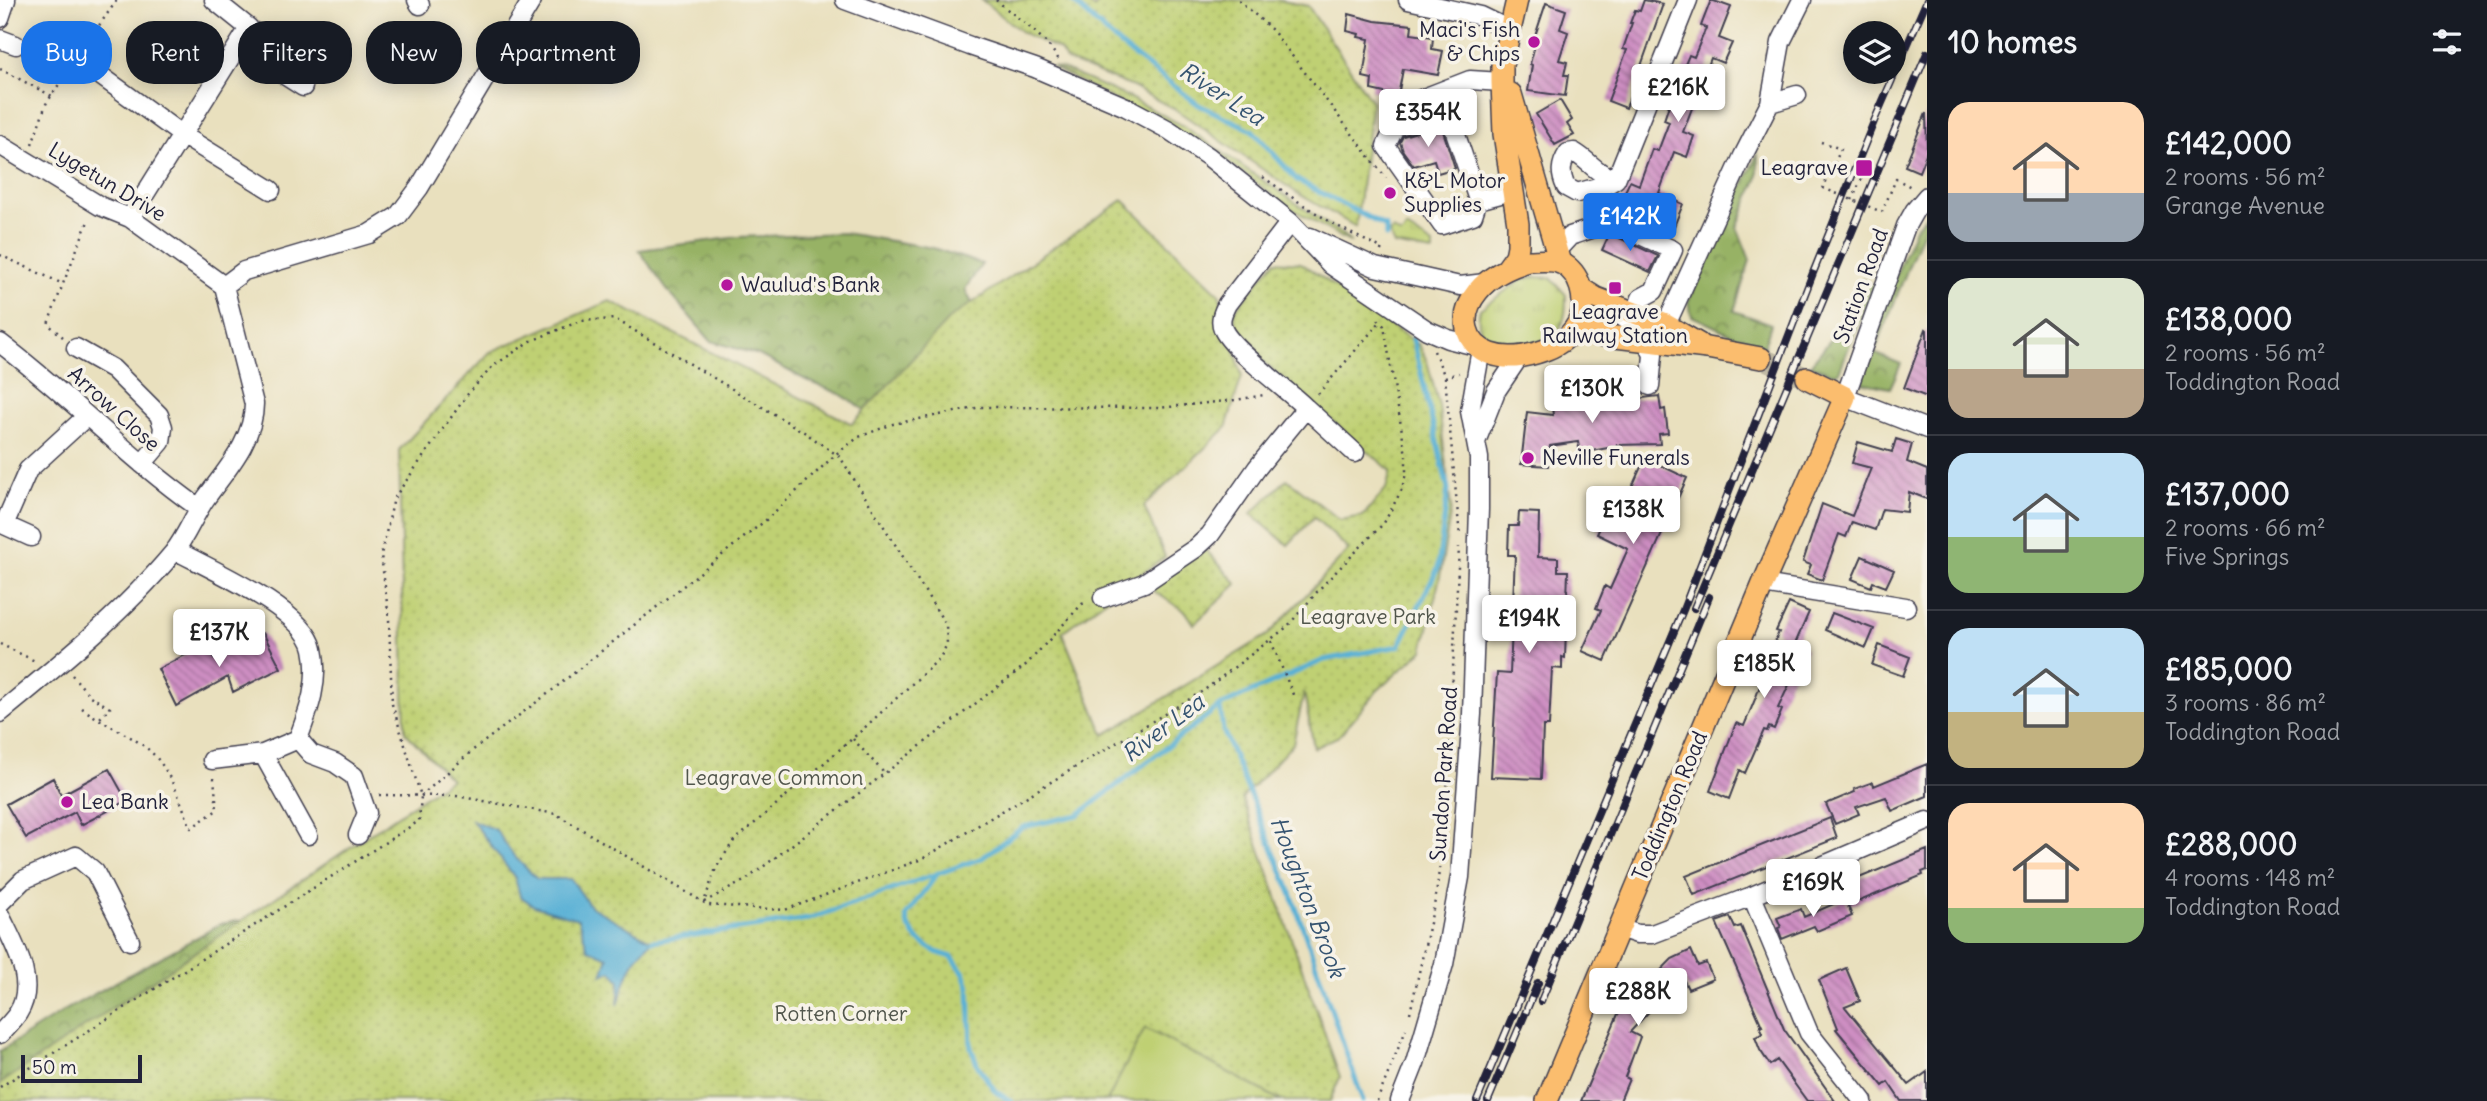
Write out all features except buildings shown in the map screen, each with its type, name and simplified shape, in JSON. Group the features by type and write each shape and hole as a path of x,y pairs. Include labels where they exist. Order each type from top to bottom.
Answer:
{"main road":[{"path":"1508,267 1518,246 1514,195 1504,134 1502,82 1517,0"},
{"path":"1508,39 1508,80 1515,112 1538,179 1558,257 1589,294 1666,325 1707,348"},
{"path":"1558,257 1508,267 1472,296 1465,321 1469,335 1479,347 1500,356 1519,356 1554,346 1574,332 1589,294"},
{"path":"1574,332 1707,348 1760,358"},
{"path":"1807,378 1845,397"},
{"name":"Toddington Road","path":"1547,1101 1763,583 1845,397"}],"street":[{"path":"0,18 6,0"},
{"path":"214,0 240,21"},
{"path":"0,713 139,592 176,550 199,508 248,434 254,420 254,404 223,286 244,271 369,234 398,216 418,188 532,0"},
{"path":"845,0 970,47 1035,68 1126,107 1169,130 1209,157 1290,222 1331,265 1427,330 1479,347"},
{"path":"1408,0 1481,16 1508,39"},
{"path":"1616,179 1688,0"},
{"path":"1666,325 1770,103 1781,41 1802,0"},
{"path":"130,218 238,48"},
{"path":"1421,99 1470,80 1502,82"},
{"path":"112,84 182,135 271,190"},
{"path":"298,84 303,87"},
{"path":"1770,103 1797,95"},
{"path":"1448,111 1478,200 1473,215 1442,225 1386,146 1395,127 1448,111"},
{"name":"Lygetun Drive","path":"0,145 100,206 130,218 223,286"},
{"path":"1478,200 1504,193 1514,195"},
{"name":"Station Road","path":"1845,397 1906,226 1925,197"},
{"path":"1290,222 1227,304 1221,315 1222,327 1226,335 1255,363 1355,453"},
{"path":"1558,257 1570,236 1612,222 1673,250 1654,291 1641,298 1636,313"},
{"path":"1304,234 1375,267 1461,286 1485,283"},
{"path":"1589,294 1642,330 1653,355 1650,386"},
{"name":"Arrow Close","path":"0,344 46,379 165,485 199,508"},
{"name":"Sundon Park Road","path":"1400,1101 1415,1063 1444,964 1460,877 1472,714 1479,509 1479,458 1470,411 1479,347"},
{"path":"76,348 113,369 159,415 163,426 161,442 142,464"},
{"name":"Sundon Park Road","path":"1476,442 1496,391 1519,356"},
{"path":"1845,397 1927,429"},
{"path":"1102,598 1143,583 1196,548 1210,534 1257,468 1306,408"},
{"path":"31,537 2,524 28,470 88,416"},
{"path":"176,550 257,594 296,619 313,646 316,678 310,708 298,739 264,754 212,760"},
{"path":"1763,583 1906,607"},
{"path":"298,739 311,754 335,763 354,776 367,813 358,835"},
{"path":"264,754 308,835"},
{"path":"1619,928 1637,934 1652,934 1752,896 1927,821"},
{"path":"0,903 23,880 76,856 95,872 130,941"},
{"path":"1752,896 1809,1033 1863,1101"},
{"path":"0,915 22,962 25,992 19,1012 0,1034"}],"path":[{"path":"102,21 117,0"},
{"path":"996,0 1025,22 1052,48 1061,63"},
{"path":"1240,0 1273,31 1389,181"},
{"path":"0,69 52,96"},
{"path":"27,160 46,104 60,84"},
{"path":"1821,142 1841,149 1824,188 1882,212 1896,179 1925,197"},
{"path":"1852,200 1864,174"},
{"path":"76,348 48,324 89,220 100,206"},
{"path":"0,255 64,284"},
{"path":"362,795 456,796 555,814 708,905 785,910 922,859 1203,691 1287,628 1323,585 1384,523 1401,491 1406,474 1406,455 1384,326 1376,316"},
{"path":"0,1087 419,821 421,796 392,704 389,620 381,555 394,498 467,396 493,366 531,341 579,321 615,319 804,432 840,457 946,625 947,644 940,658 733,842 716,869 704,902"},
{"path":"1306,408 1379,323"},
{"path":"1410,1014 1436,896 1446,810 1460,541 1445,377 1433,349"},
{"path":"421,796 473,750 766,520 836,454 859,437 893,424 981,407 1159,408 1236,400 1288,391"},
{"path":"704,902 746,880 1027,664 1082,604 1102,598"},
{"path":"1271,641 1294,697"},
{"path":"0,644 35,661"},
{"path":"61,662 90,696 110,708 98,720"},
{"path":"82,708 146,747 172,779 191,828 217,810 212,760"},
{"path":"852,738 884,773"},
{"path":"1377,1101 1407,1025"}],"green space":[{"path":"982,0 1084,0 1094,8 1101,0 1277,0 1308,6 1372,102 1356,227 1297,193 1178,111 1133,87 1066,60 1060,50 1023,33"},
{"path":"1052,67 1128,97 1182,125 1351,243 1289,207 1216,153"},
{"path":"1758,153 1758,177 1737,227 1750,260 1734,311 1771,324 1763,349 1692,316 1688,302"},
{"name":"Leagrave Common","path":"1123,200 1219,293 1242,376 1226,428 1144,506 1165,557 1062,632 1104,735 1269,634 1349,550 1314,517 1288,545 1251,514 1287,479 1340,520 1363,516 1386,489 1391,471 1238,340 1234,311 1275,261 1301,263 1419,345 1427,361 1439,406 1451,508 1440,576 1423,650 1377,691 1339,736 1314,748 1304,692 1293,744 1242,798 1340,1077 1330,1101 0,1101 0,1084 451,779 405,732 399,450 490,352 610,301 852,424 950,318"},
{"path":"1926,215 1926,223 1874,353 1901,364 1890,388 1860,382 1858,368 1915,228"},
{"path":"1407,228 1433,245 1433,252 1394,245 1389,233 1393,230 1401,235"},
{"path":"844,233 933,248 982,264 965,289 980,320 882,421 840,394 806,380 759,355 711,341 667,290 639,250 738,237"},
{"path":"1534,277 1551,278 1566,295 1565,314 1560,328 1546,340 1533,346 1505,348 1493,344 1484,336 1479,325 1480,309 1521,280"},
{"path":"1863,278 1873,286 1839,372 1834,374 1810,365 1833,337 1853,293"},
{"path":"1205,549 1237,584 1194,624 1186,612 1149,588"},
{"path":"275,914 0,1101 0,1051 67,1009 221,924"},
{"path":"1145,1028 1282,1101 1107,1101"}],"water":[{"path":"472,820 496,830 514,856 537,879 571,879 590,906 652,941 630,970 618,1005 620,981 612,971 602,975 608,957 588,949 578,919 534,906 520,896 515,878"}],"waterway":[{"name":"River Lea","path":"1071,0 1120,45 1199,105 1252,130 1297,180 1386,227 1386,236"},
{"name":"River Lea","path":"652,941 809,919 982,858 1023,827 1078,815 1220,706 1324,660 1399,646 1438,568 1448,489 1413,339"},
{"name":"Houghton Brook","path":"1220,707 1223,730 1291,893 1363,1101"},
{"path":"938,873 906,916 908,926 918,940 936,952 952,957 964,973 969,987 971,1048 978,1066 996,1092 1011,1101"}],"tunnel":[{"path":"1761,358 1807,378"}],"railway":[{"path":"1477,1101 1683,610 1813,273 1875,119 1927,0"},
{"path":"1694,608 1927,53"},
{"path":"1541,1001 1709,597"},
{"path":"1488,1101 1538,983"}],"place":[{"name":"Maci's Fish & Chips","path":"1534,42"},
{"name":"Leagrave","path":"1864,168"},
{"name":"K&L Motor Supplies","path":"1390,193"},
{"name":"Waulud's Bank","path":"727,285"},
{"name":"Leagrave Railway Station","path":"1615,288"},
{"name":"Neville Funerals","path":"1528,458"},
{"name":"Lea Bank","path":"67,802"}],"park label":[{"name":"Leagrave Park","path":"1368,617"},
{"name":"Rotten Corner","path":"841,1014"}]}
